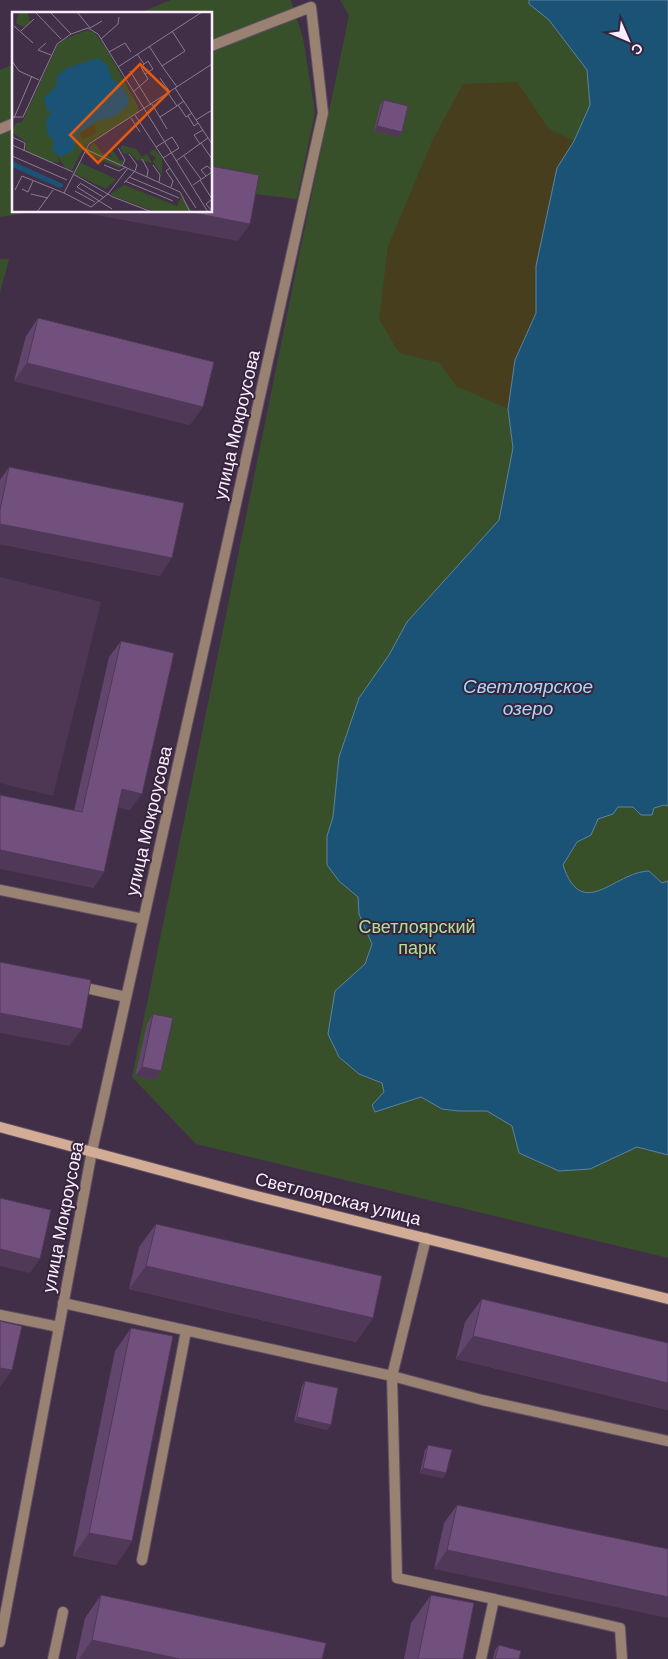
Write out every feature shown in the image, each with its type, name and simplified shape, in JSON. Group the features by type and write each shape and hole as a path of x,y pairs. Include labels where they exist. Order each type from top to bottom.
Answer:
{"main road":[{"name":"Светлоярская улица","path":"0,1127 248,1194 668,1299"}],"street":[{"path":"212,46 310,4"},
{"name":"улица Мокроусова","path":"0,1642 92,1151 323,114 310,4"},
{"path":"0,129 12,124"},
{"path":"0,890 143,919"},
{"path":"68,984 126,996"},
{"path":"426,1238 392,1376 397,1578 620,1628 622,1659"},
{"path":"63,1303 392,1376 482,1400 668,1440"},
{"path":"0,1315 59,1328"},
{"path":"142,1560 186,1331"},
{"path":"480,1659 494,1599"},
{"path":"53,1659 64,1612"}],"shaded area":[{"path":"0,577 101,602 53,796 0,783"}],"green space":[{"path":"171,0 291,0 303,38 315,112 297,199 246,193 212,186 212,12 142,12"},
{"name":"Светлоярский парк","path":"340,0 668,0 668,1258 196,1144 132,1077 349,15"},
{"path":"12,65 12,212 33,212 0,217 0,70"},
{"path":"0,259 9,259 0,293"}],"sand":[{"path":"517,82 549,129 574,141 557,168 536,266 536,313 515,360 508,409 456,386 440,363 399,353 379,319 388,246 433,139 463,84"}],"water":[{"name":"Светлоярское озеро","path":"529,0 668,0 668,806 664,805 654,808 652,815 641,815 633,807 618,807 613,814 598,819 591,835 577,842 563,865 571,882 580,891 589,893 600,890 636,873 649,871 662,883 668,881 668,1155 637,1147 590,1169 559,1171 519,1153 512,1126 487,1111 442,1109 421,1097 375,1112 372,1105 384,1092 382,1083 359,1074 339,1057 328,1034 335,991 365,964 372,944 359,914 358,897 339,881 327,865 327,836 333,817 339,757 359,698 389,655 407,622 499,520 513,448 508,409 515,360 536,313 536,266 557,168 574,141 590,105 587,70 549,20 529,4"}],"building":[{"path":"384,100 408,106 402,132 377,126"},
{"path":"212,166 259,175 250,224 188,212 212,212"},
{"path":"38,318 214,362 203,407 27,363"},
{"path":"9,467 184,503 172,558 0,524 0,510"},
{"path":"121,641 174,653 142,794 122,789 104,872 0,850 0,795 82,812"},
{"path":"0,962 91,980 82,1029 0,1013"},
{"path":"153,1014 173,1018 161,1071 142,1067"},
{"path":"0,1198 51,1210 40,1259 0,1249"},
{"path":"156,1224 382,1276 373,1318 146,1266"},
{"path":"482,1299 668,1343 668,1383 473,1336"},
{"path":"0,1321 22,1326 12,1370 0,1368"},
{"path":"131,1328 173,1336 132,1541 89,1533"},
{"path":"305,1381 338,1388 331,1425 297,1417"},
{"path":"428,1445 452,1450 446,1473 423,1468"},
{"path":"457,1505 668,1549 668,1597 447,1550"},
{"path":"101,1595 326,1643 322,1659 180,1659 92,1640"},
{"path":"431,1595 474,1603 463,1659 418,1659"},
{"path":"499,1645 521,1651 519,1659 495,1659"}]}
